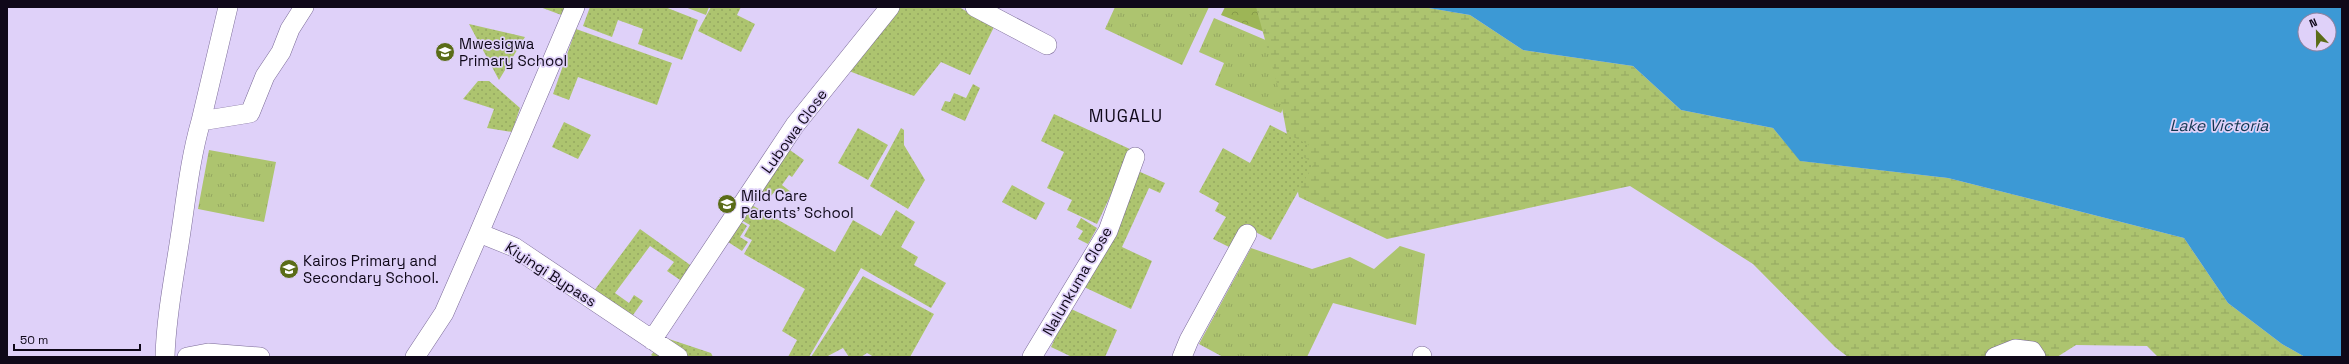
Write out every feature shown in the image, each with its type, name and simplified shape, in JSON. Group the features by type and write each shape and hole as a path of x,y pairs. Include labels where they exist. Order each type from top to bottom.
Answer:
{"street":[{"path":"166,357 168,317 193,151 228,7"},
{"path":"201,121 250,113 265,76 281,52 290,29 304,7"},
{"path":"415,357 444,313 575,7"},
{"name":"Lubowa Close","path":"652,340 795,125 890,7"},
{"path":"975,7 1047,45"},
{"name":"Nalunkuma Close","path":"1032,357 1108,231 1135,157"},
{"name":"Kiyingi Bypass","path":"479,233 514,247 678,357"},
{"path":"1182,357 1188,340 1246,234"},
{"path":"1995,357 2014,349 2032,351 2036,357"},
{"path":"186,357 208,353 260,357"}],"green space":[{"path":"540,7 568,7 564,16"},
{"path":"590,7 665,7 698,20 682,60 638,44 643,29 618,20 612,37 583,26"},
{"path":"685,7 709,7 706,15"},
{"path":"711,7 741,7 737,15 755,24 741,52 698,31"},
{"path":"898,7 959,7 994,27 970,75 941,62 914,96 849,71"},
{"path":"1115,7 1209,7 1182,65 1105,29"},
{"path":"1225,7 1314,7 1290,42 1221,15"},
{"path":"1256,7 1423,7 1470,15 1523,50 1633,66 1681,110 1773,128 1801,161 1948,178 2184,238 2228,303 2282,344 2305,357 2158,357 2147,346 2076,345 2057,357 1848,357 1835,347 1753,264 1630,186 1387,239 1299,197 1278,87"},
{"path":"1214,18 1322,64 1287,99 1281,113 1215,85 1224,63 1199,52"},
{"path":"469,24 525,37 499,80"},
{"path":"576,29 672,63 657,105 578,77 569,100 553,94"},
{"path":"478,81 489,81 520,108 512,132 487,128 494,109 463,99"},
{"path":"973,84 980,88 965,121 941,110 945,101 950,102 954,93 966,98"},
{"path":"1054,114 1132,150 1097,224 1067,210 1072,200 1047,188 1064,152 1041,141"},
{"path":"564,122 591,135 578,159 552,147"},
{"path":"1270,125 1309,145 1303,157 1314,163 1271,240 1244,226 1231,248 1213,239 1226,217 1215,211 1219,203 1199,192 1223,148 1250,163"},
{"path":"858,128 888,145 868,180 838,163"},
{"path":"901,128 904,130 904,145 925,180 908,209 870,186"},
{"path":"787,148 804,160 792,177 789,175 782,185 791,192 787,197 776,190 770,197 761,191"},
{"path":"209,150 276,162 264,222 198,209"},
{"path":"1138,171 1165,183 1160,193 1149,188 1122,247 1152,261 1131,309 1084,287"},
{"path":"1012,185 1045,203 1036,220 1002,202"},
{"path":"750,204 835,252 853,220 881,236 896,210 915,222 901,247 918,257 914,265 946,283 931,308 861,268 809,357 788,357 797,340 782,331 805,289 744,254 752,240 744,236 750,225 741,220"},
{"path":"1081,218 1097,228 1088,244 1078,239 1083,231 1076,227"},
{"path":"738,220 747,226 740,237 748,242 742,251 725,240"},
{"path":"640,229 693,267 683,282 667,271 674,262 650,246 615,293 629,303 634,295 643,301 628,322 591,295"},
{"path":"1400,246 1425,254 1416,325 1333,303 1307,357 1223,357 1199,344 1251,248 1312,269 1350,257 1374,269"},
{"path":"863,276 934,314 910,357 874,357 867,353 861,357 849,357 843,348 826,357 811,357"},
{"path":"1069,308 1117,330 1105,357 1072,357 1051,347"},
{"path":"666,338 711,353 713,357 654,357 651,355"}],"water":[{"name":"Lake Victoria","path":"1423,7 2342,7 2342,357 2305,357 2282,344 2228,303 2184,238 1948,178 1800,161 1773,128 1681,110 1633,66 1523,50 1470,15"}],"place":[{"name":"Mwesigwa Primary School","path":"445,52"},
{"name":"Mild Care Parents' School","path":"727,204"},
{"name":"Kairos Primary and Secondary School.","path":"289,269"}],"district":[{"name":"MUGALU","path":"1126,116"}]}
